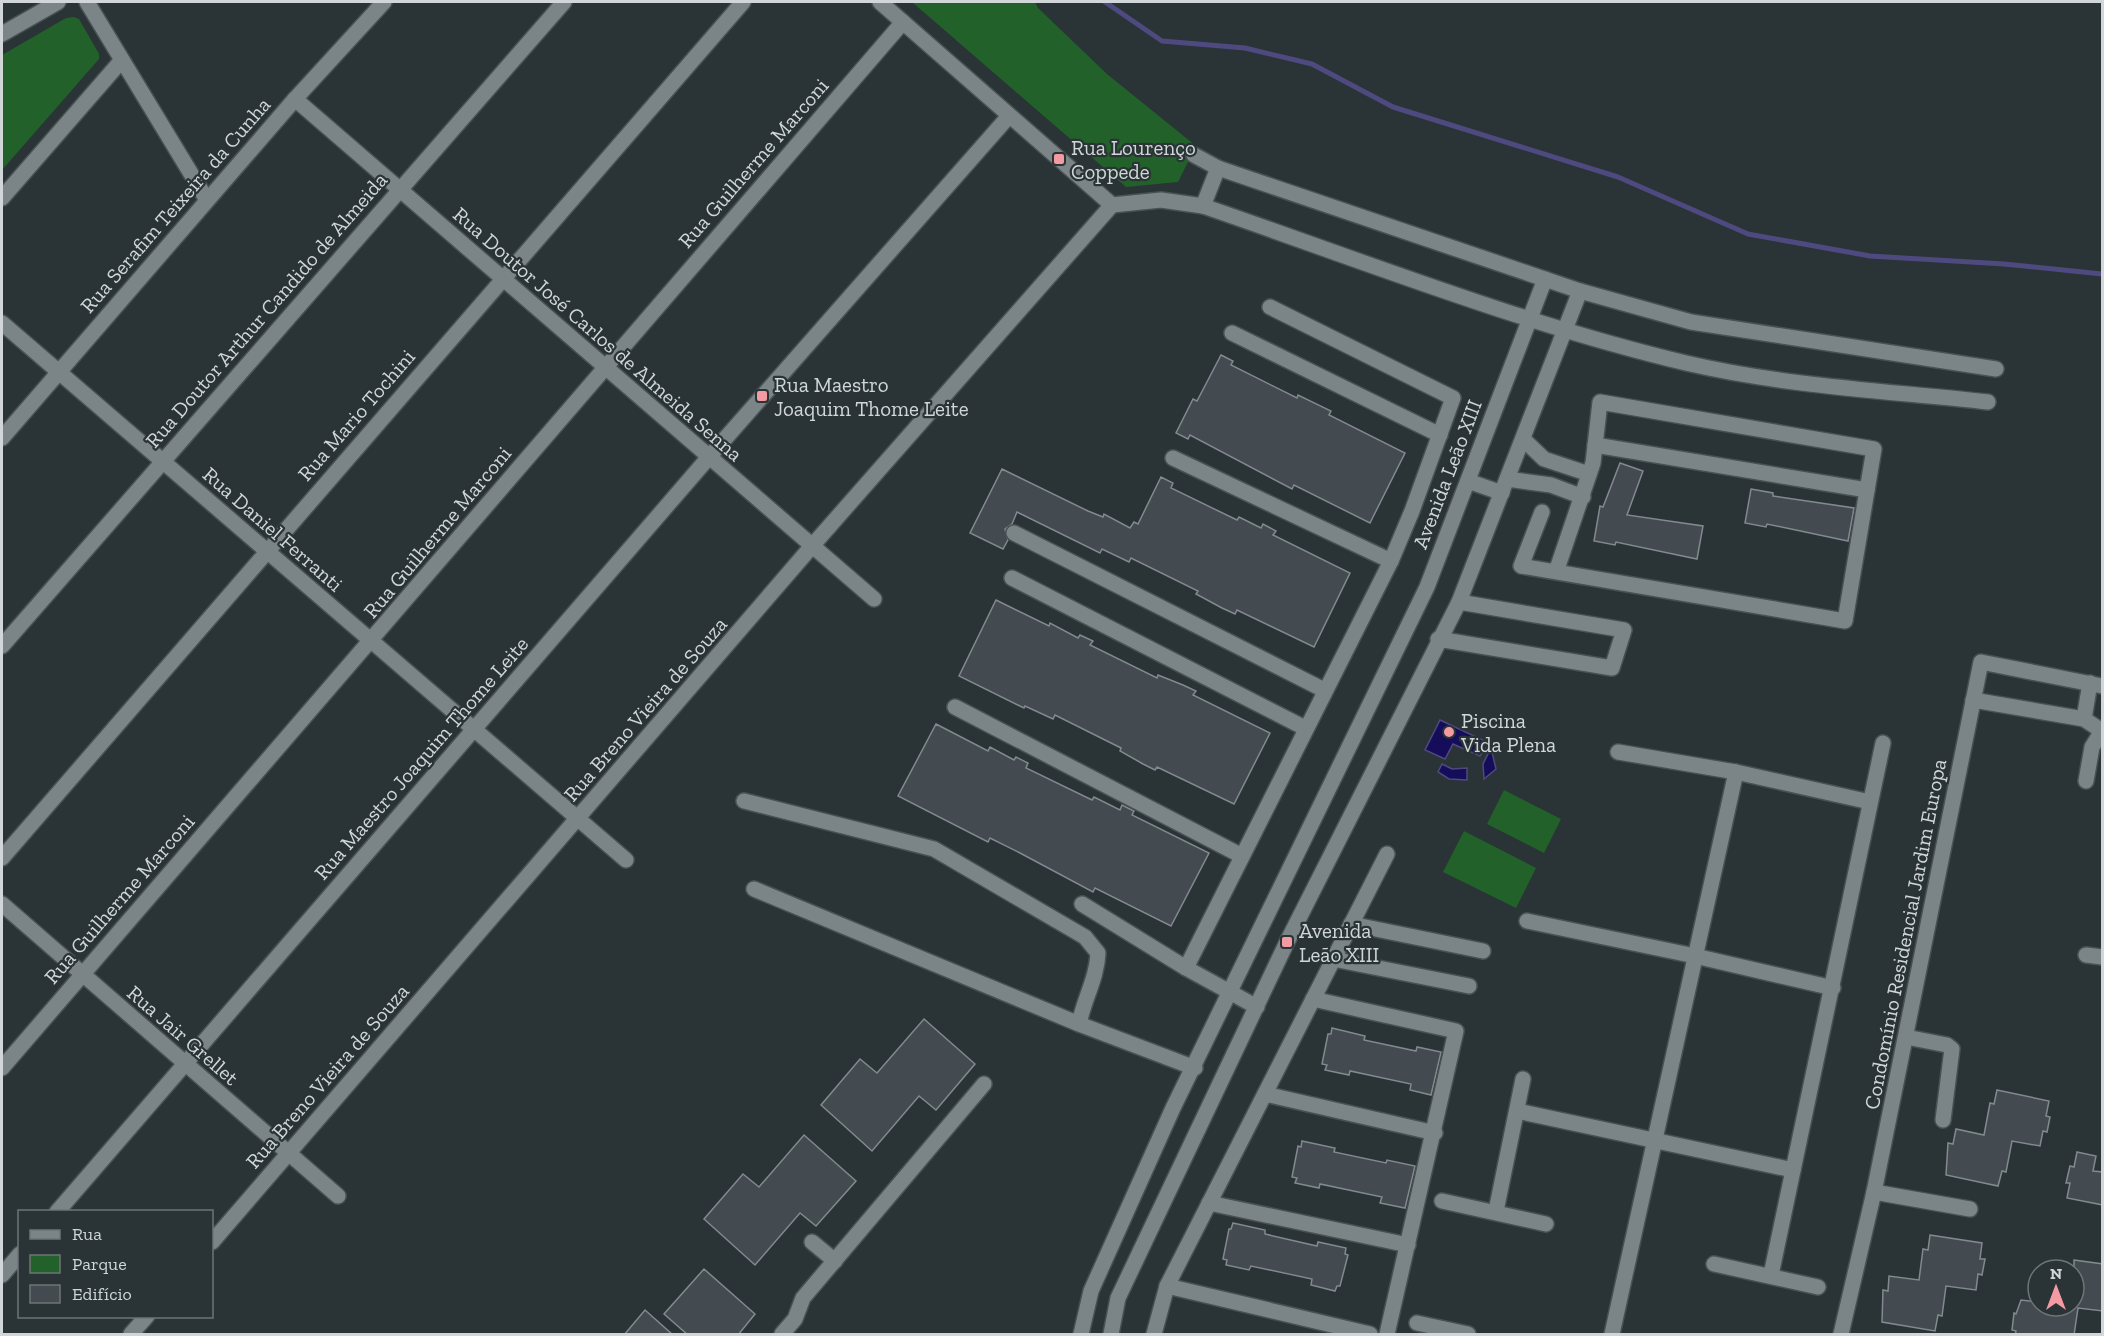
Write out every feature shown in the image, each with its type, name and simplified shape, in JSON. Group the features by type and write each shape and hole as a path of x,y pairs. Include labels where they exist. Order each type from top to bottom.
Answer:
{"street":[{"path":"2,34 58,2"},
{"path":"87,2 207,200"},
{"name":"Rua Serafim Teixeira da Cunha","path":"2,438 295,99 384,2"},
{"name":"Rua Doutor Arthur Candido de Almeida","path":"2,646 564,2"},
{"name":"Rua Mario Tochini","path":"2,858 743,2"},
{"path":"880,2 1112,205 1161,200 1203,206 1529,319 1687,363 1767,378 1988,402"},
{"name":"Rua Guilherme Marconi","path":"2,1068 903,22"},
{"path":"2,198 122,60"},
{"name":"Rua Doutor José Carlos de Almeida Senna","path":"295,99 874,599"},
{"name":"Rua Maestro Joaquim Thome Leite","path":"59,1210 708,457 1009,116"},
{"path":"1194,155 1218,168 1580,291 1691,322 1996,369"},
{"path":"1203,206 1218,168"},
{"name":"Rua Breno Vieira de Souza","path":"213,1241 812,546 1112,205"},
{"name":"Avenida Leão XIII","path":"1081,1335 1091,1291 1173,1108 1195,1068 1427,587 1545,279"},
{"path":"1111,1335 1118,1298 1257,1006 1438,639 1459,602 1580,291"},
{"path":"1186,968 1323,690 1390,561 1453,398 1270,307"},
{"name":"Rua Daniel Ferranti","path":"2,323 473,731 626,860"},
{"path":"1232,333 1440,435"},
{"path":"1542,512 1521,566 1556,572 1845,621 1874,449 1600,402 1589,474 1556,572"},
{"path":"1523,439 1544,459 1589,474"},
{"path":"1595,445 1867,490"},
{"path":"1173,458 1390,561"},
{"path":"1468,481 1505,486 1544,484 1582,497"},
{"path":"1014,533 1323,690"},
{"path":"1012,578 1305,728"},
{"path":"1438,639 1612,668 1624,630 1459,602"},
{"name":"Condomínio Residencial Jardim Europa","path":"1841,1335 1875,1192 1981,662 2096,685"},
{"path":"2084,719 2096,685"},
{"path":"1973,700 2084,719 2102,731 2092,747 2086,782"},
{"path":"955,707 1242,855"},
{"path":"1771,1275 1884,743"},
{"path":"1618,752 1736,772 1870,802"},
{"path":"1612,1335 1736,772"},
{"path":"744,801 934,849 1085,937 1098,952 1097,970 1083,1002 1079,1024"},
{"path":"1154,1335 1167,1286 1387,854"},
{"path":"754,890 1079,1024 1195,1068"},
{"name":"Rua Jair Grellet","path":"2,904 80,975 338,1196"},
{"path":"1082,904 1186,968 1257,1006"},
{"path":"1527,921 1833,988"},
{"path":"1351,924 1483,951"},
{"path":"2086,955 2103,957"},
{"path":"1333,959 1469,987"},
{"path":"1313,999 1456,1032 1435,1133 1387,1335"},
{"path":"1906,1037 1952,1049 1943,1120"},
{"path":"1496,1211 1523,1079"},
{"path":"782,1335 795,1319 803,1298 984,1084"},
{"path":"1265,1094 1435,1133"},
{"path":"1517,1111 1793,1170"},
{"path":"1875,1192 1970,1209"},
{"path":"1442,1200 1546,1224"},
{"path":"1209,1203 1408,1245"},
{"path":"812,1242 835,1261"},
{"path":"2,1275 18,1256"},
{"path":"1714,1264 1818,1287"},
{"path":"1167,1286 1370,1335"},
{"path":"131,1335 146,1318"},
{"path":"1417,1323 1468,1335"}],"green space":[{"path":"912,2 1035,2 1038,8 1107,74 1196,146 1178,182 1126,187"},
{"path":"66,18 79,19 99,54 99,59 2,170 2,55"},
{"path":"1504,790 1561,819 1544,853 1487,824"},
{"path":"1464,831 1536,868 1516,908 1443,872"}],"shaded area":[{"name":"Piscina Vida Plena","path":"1440,720 1489,743 1480,756 1453,744 1445,759 1425,750"},
{"name":"Piscina Vida Plena","path":"1491,748 1496,769 1484,779 1483,764"},
{"path":"1442,764 1452,769 1467,768 1467,780 1449,779 1438,772"}],"building":[{"path":"1221,355 1233,361 1231,365 1297,398 1298,395 1331,411 1329,415 1405,453 1370,523 1294,485 1292,489 1190,435 1188,439 1176,433 1193,399 1197,401"},
{"path":"1620,463 1643,471 1627,515 1703,526 1697,559 1616,542 1615,545 1594,541 1600,506 1603,507"},
{"path":"1002,469 1088,511 1103,517 1104,514 1130,528 1134,522 1138,524 1161,477 1173,483 1171,488 1237,520 1239,517 1261,528 1263,524 1276,531 1273,535 1350,573 1314,647 1237,610 1235,614 1222,608 1196,594 1198,591 1131,558 1129,562 1102,549 1100,553 1017,512 1012,524 1005,529 1008,540 1003,549 970,533"},
{"path":"1751,489 1773,493 1773,496 1854,508 1848,541 1767,524 1766,527 1745,523"},
{"path":"996,600 1049,626 1050,623 1078,638 1080,635 1093,641 1090,645 1157,678 1158,675 1196,691 1193,695 1270,733 1234,804 1157,767 1155,770 1120,751 1121,748 1055,715 1053,719 1025,706 1024,708 959,676"},
{"path":"936,724 988,751 990,747 1014,760 1016,757 1028,763 1026,768 1092,800 1094,797 1120,810 1122,805 1134,811 1132,815 1209,853 1171,926 1095,888 1093,892 990,838 988,842 898,796"},
{"path":"924,1019 975,1064 936,1110 919,1096 872,1151 821,1105 860,1059 877,1073"},
{"path":"1332,1028 1365,1036 1364,1040 1416,1051 1417,1047 1441,1052 1431,1095 1410,1090 1411,1084 1350,1071 1349,1075 1325,1070 1327,1065 1322,1064 1328,1034 1331,1034"},
{"path":"1997,1090 2049,1101 2046,1116 2050,1117 2047,1132 2043,1131 2040,1146 2012,1141 2006,1172 2002,1171 1998,1186 1946,1175 1948,1143 1953,1144 1956,1129 1984,1135 1990,1103 1994,1104"},
{"path":"804,1135 856,1181 816,1226 800,1213 755,1265 704,1219 743,1174 759,1187"},
{"path":"1302,1141 1335,1148 1334,1152 1386,1163 1387,1160 1415,1166 1405,1208 1380,1203 1382,1197 1320,1184 1319,1188 1295,1183 1297,1178 1292,1177 1298,1146 1301,1147"},
{"path":"2077,1152 2096,1156 2093,1171 2103,1172 2103,1205 2067,1198 2070,1183 2066,1183 2070,1166 2074,1167"},
{"path":"1233,1223 1265,1230 1265,1234 1317,1246 1318,1242 1346,1248 1345,1254 1348,1255 1340,1286 1337,1286 1335,1291 1311,1285 1312,1279 1251,1266 1249,1270 1226,1265 1227,1260 1223,1259 1229,1229"},
{"path":"1930,1235 1982,1243 1980,1259 1985,1259 1982,1275 1978,1274 1976,1290 1946,1286 1942,1316 1938,1315 1935,1331 1882,1322 1883,1290 1888,1291 1889,1276 1919,1280 1923,1249 1928,1250"},
{"path":"2086,1262 2103,1264 2103,1311 2086,1309"},
{"path":"704,1269 755,1314 738,1335 688,1335 664,1314"},
{"path":"2021,1300 2026,1301 2026,1318 2077,1318 2074,1335 2015,1335 2016,1331 2012,1330 2014,1313 2016,1314"},
{"path":"645,1310 673,1335 624,1335"}],"waterway":[{"path":"1105,2 1162,41 1245,48 1312,64 1393,107 1618,177 1748,234 1870,256 2004,264 2102,274"}],"place":[{"name":"Rua Lourenço Coppede","path":"1059,159"},
{"name":"Rua Maestro Joaquim Thome Leite","path":"762,396"},
{"name":"Piscina Vida Plena","path":"1449,732"},
{"name":"Avenida Leão XIII","path":"1287,942"}]}
